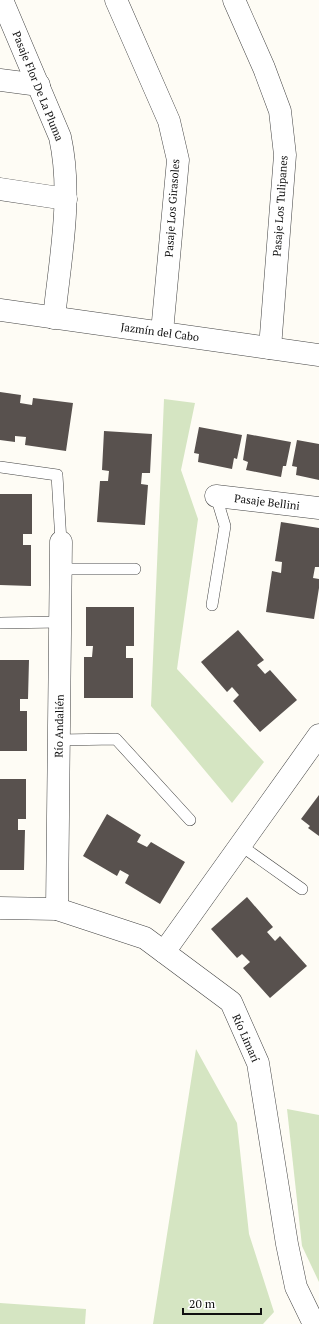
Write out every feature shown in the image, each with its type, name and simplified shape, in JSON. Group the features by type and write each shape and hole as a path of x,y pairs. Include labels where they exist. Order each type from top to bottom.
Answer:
{"street":[{"name":"Pasaje Flor De La Pluma","path":"2,0 60,137 65,160 66,198 54,318"},
{"name":"Pasaje Los Girasoles","path":"116,0 169,121 178,160 162,332"},
{"name":"Pasaje Los Tulipanes","path":"234,0 264,68 280,111 285,155 270,348"},
{"path":"0,80 39,85"},
{"path":"0,189 66,198"},
{"name":"Jazmín del Cabo","path":"0,310 319,355"},
{"name":"Pasaje Bellini","path":"216,496 319,508"},
{"name":"Río Andalién","path":"57,910 61,542"},
{"path":"164,952 319,735"},
{"name":"Río Limarí","path":"0,908 57,910 145,938 231,1002 258,1063 287,1244 296,1287 314,1324"}],"lane":[{"path":"0,467 57,475 61,542"},
{"path":"212,606 225,526 216,496"},
{"path":"61,569 135,569"},
{"path":"0,623 60,622"},
{"path":"59,740 116,739 190,820"},
{"path":"240,846 302,889"}],"green space":[{"path":"164,399 195,403 181,470 198,519 177,669 264,762 232,803 151,706"},
{"path":"196,1049 237,1123 249,1234 274,1312 263,1324 153,1324"},
{"path":"287,1109 319,1115 319,1282 302,1246"},
{"path":"0,1303 86,1309 85,1324 0,1324"}],"building":[{"path":"0,392 21,395 20,403 32,405 33,398 73,403 66,451 25,445 26,437 15,436 15,442 0,440"},
{"path":"199,427 242,435 237,459 234,458 232,469 198,462 199,454 194,453"},
{"path":"104,431 152,434 150,473 142,473 141,484 148,485 145,525 97,522 100,481 108,481 109,471 102,470"},
{"path":"247,434 291,442 286,466 283,466 281,477 246,470 248,462 243,460"},
{"path":"297,440 319,444 319,480 296,475 297,467 292,466"},
{"path":"0,494 32,494 32,534 23,534 23,545 31,545 31,586 0,585"},
{"path":"281,522 319,528 319,567 315,567 313,578 319,579 319,588 314,619 266,612 272,571 281,573 282,562 275,561"},
{"path":"86,607 134,607 134,646 126,646 126,658 133,658 133,698 84,698 84,657 92,657 93,646 86,646"},
{"path":"238,630 264,660 257,665 265,674 270,670 297,700 260,732 233,701 239,695 232,687 227,692 201,662"},
{"path":"0,660 29,660 28,699 20,699 20,711 27,711 27,751 0,751"},
{"path":"0,779 26,779 26,819 18,819 18,830 25,830 24,870 0,870"},
{"path":"319,795 319,836 308,828 310,826 301,819"},
{"path":"107,814 141,835 137,842 147,847 151,842 185,862 160,904 125,883 129,875 120,870 117,876 83,856"},
{"path":"247,897 273,927 267,932 275,941 280,936 307,966 270,998 243,968 250,962 242,954 237,958 211,929"}]}
